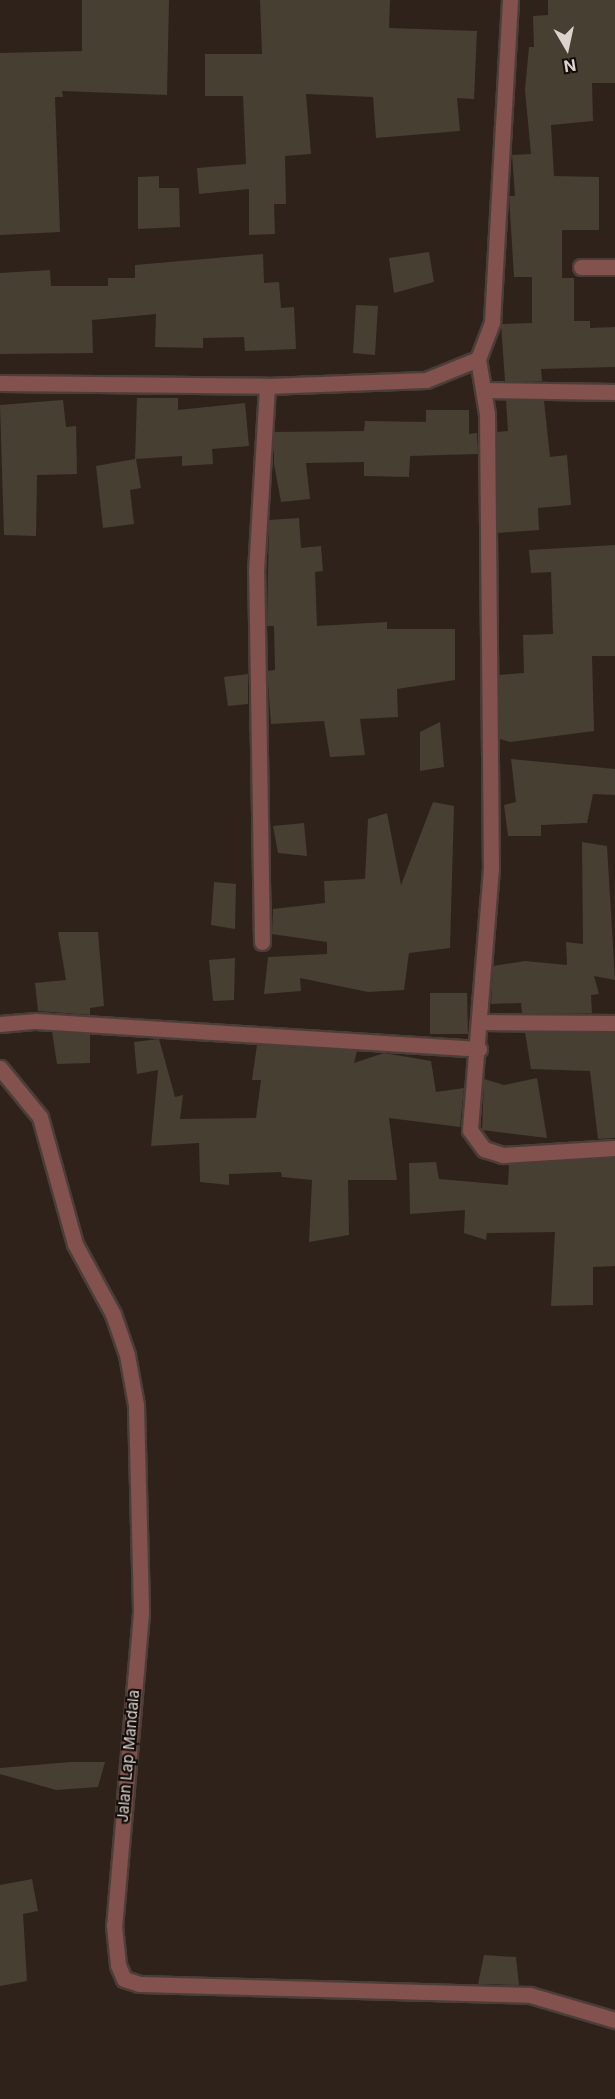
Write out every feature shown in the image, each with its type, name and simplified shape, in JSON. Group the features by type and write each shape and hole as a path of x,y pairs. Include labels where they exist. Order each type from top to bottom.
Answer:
{"street":[{"path":"510,0 492,322 478,359 485,390 491,868 482,1022 470,1130 484,1149 503,1155 542,1156 615,1148"},
{"path":"581,267 615,267"},
{"path":"0,382 267,386 426,380 478,359"},
{"path":"262,942 256,572 267,386"},
{"path":"485,390 615,392"},
{"path":"0,1024 60,1022 479,1049"},
{"path":"482,1022 615,1023"},
{"name":"Jalan Lap Mandala","path":"0,1068 40,1117 75,1244 113,1314 127,1355 136,1405 141,1613 114,1925 118,1965 124,1979 139,1984 530,1995 615,2020"}],"building":[{"path":"82,0 169,0 167,95 62,91 63,97 55,97 60,232 0,235 0,53 82,51"},
{"path":"260,0 390,0 389,28 477,31 474,99 457,98 460,131 376,138 373,97 306,94 311,154 285,156 286,204 274,204 275,234 249,235 249,189 199,194 197,168 246,164 243,96 205,96 205,54 262,54"},
{"path":"548,0 615,0 615,83 592,83 593,121 551,125 554,176 599,177 599,230 562,230 562,278 574,278 574,321 590,321 590,328 615,327 615,367 541,369 542,381 505,381 501,324 532,323 532,277 514,277 509,196 515,196 512,155 531,154 525,90 529,47 534,47 533,16 548,15"},
{"path":"159,176 159,188 179,188 180,227 138,229 138,177"},
{"path":"429,252 434,282 394,293 389,258"},
{"path":"263,254 264,283 279,282 281,308 294,307 296,349 245,351 244,337 203,338 203,348 155,347 156,314 92,320 93,353 0,354 0,273 50,270 51,286 108,286 108,278 135,278 135,265"},
{"path":"356,305 378,306 375,355 353,353"},
{"path":"137,398 178,398 178,410 245,403 249,446 212,449 213,464 182,466 182,456 136,459 141,488 130,490 134,524 103,528 96,466 135,459"},
{"path":"63,400 66,427 76,426 77,474 37,475 36,536 4,535 0,405"},
{"path":"506,400 544,401 550,457 567,455 571,505 538,508 539,530 498,533 497,432 508,431"},
{"path":"426,410 469,410 469,434 477,433 478,454 410,456 409,477 364,476 364,462 306,463 310,499 281,502 274,464 274,432 364,431 365,421 426,422"},
{"path":"299,518 301,548 321,546 323,571 315,572 317,626 387,622 387,629 455,629 455,680 397,689 398,717 360,719 365,755 330,757 324,721 271,724 267,671 275,670 274,626 267,626 269,520"},
{"path":"615,545 615,656 592,656 594,731 510,742 500,739 499,675 524,673 523,635 553,634 551,572 531,573 529,550"},
{"path":"248,674 248,704 228,706 224,677"},
{"path":"440,722 444,767 420,771 420,732"},
{"path":"511,759 615,769 615,795 593,794 587,823 541,825 541,836 508,836 504,805 516,802"},
{"path":"433,802 454,806 450,948 409,953 404,990 368,992 300,978 301,991 264,994 268,957 327,954 327,942 272,934 273,909 325,903 324,881 365,879 368,819 387,813 401,885"},
{"path":"304,823 307,856 278,853 273,826"},
{"path":"582,842 607,846 615,980 594,976 599,994 591,995 592,1013 522,1013 521,1003 491,1004 493,966 525,961 567,965 566,942 583,944"},
{"path":"214,882 236,884 235,929 211,925"},
{"path":"58,932 98,932 104,1006 90,1008 90,1015 38,1011 35,983 66,980"},
{"path":"235,958 234,1000 213,1001 209,960"},
{"path":"430,993 467,993 468,1034 430,1034"},
{"path":"52,1032 90,1034 90,1063 57,1064"},
{"path":"525,1032 615,1033 615,1138 598,1139 590,1071 531,1069"},
{"path":"159,1039 175,1097 183,1095 180,1119 256,1118 261,1080 252,1080 257,1045 357,1051 354,1063 384,1053 431,1061 436,1092 464,1088 460,1127 389,1118 397,1180 348,1180 349,1235 309,1242 312,1180 282,1177 281,1172 229,1174 229,1185 200,1182 199,1143 151,1146 158,1070 137,1074 134,1042"},
{"path":"537,1078 547,1138 482,1130 484,1079 504,1085"},
{"path":"615,1158 615,1266 593,1267 593,1305 551,1306 555,1232 487,1233 486,1240 464,1233 465,1210 410,1214 409,1163 436,1162 439,1179 508,1185 509,1164"},
{"path":"71,1762 105,1762 98,1787 56,1790 0,1774 0,1768"},
{"path":"32,1879 38,1911 23,1914 27,1981 0,1986 0,1885"},
{"path":"484,1955 516,1957 519,1985 478,1984"}]}
